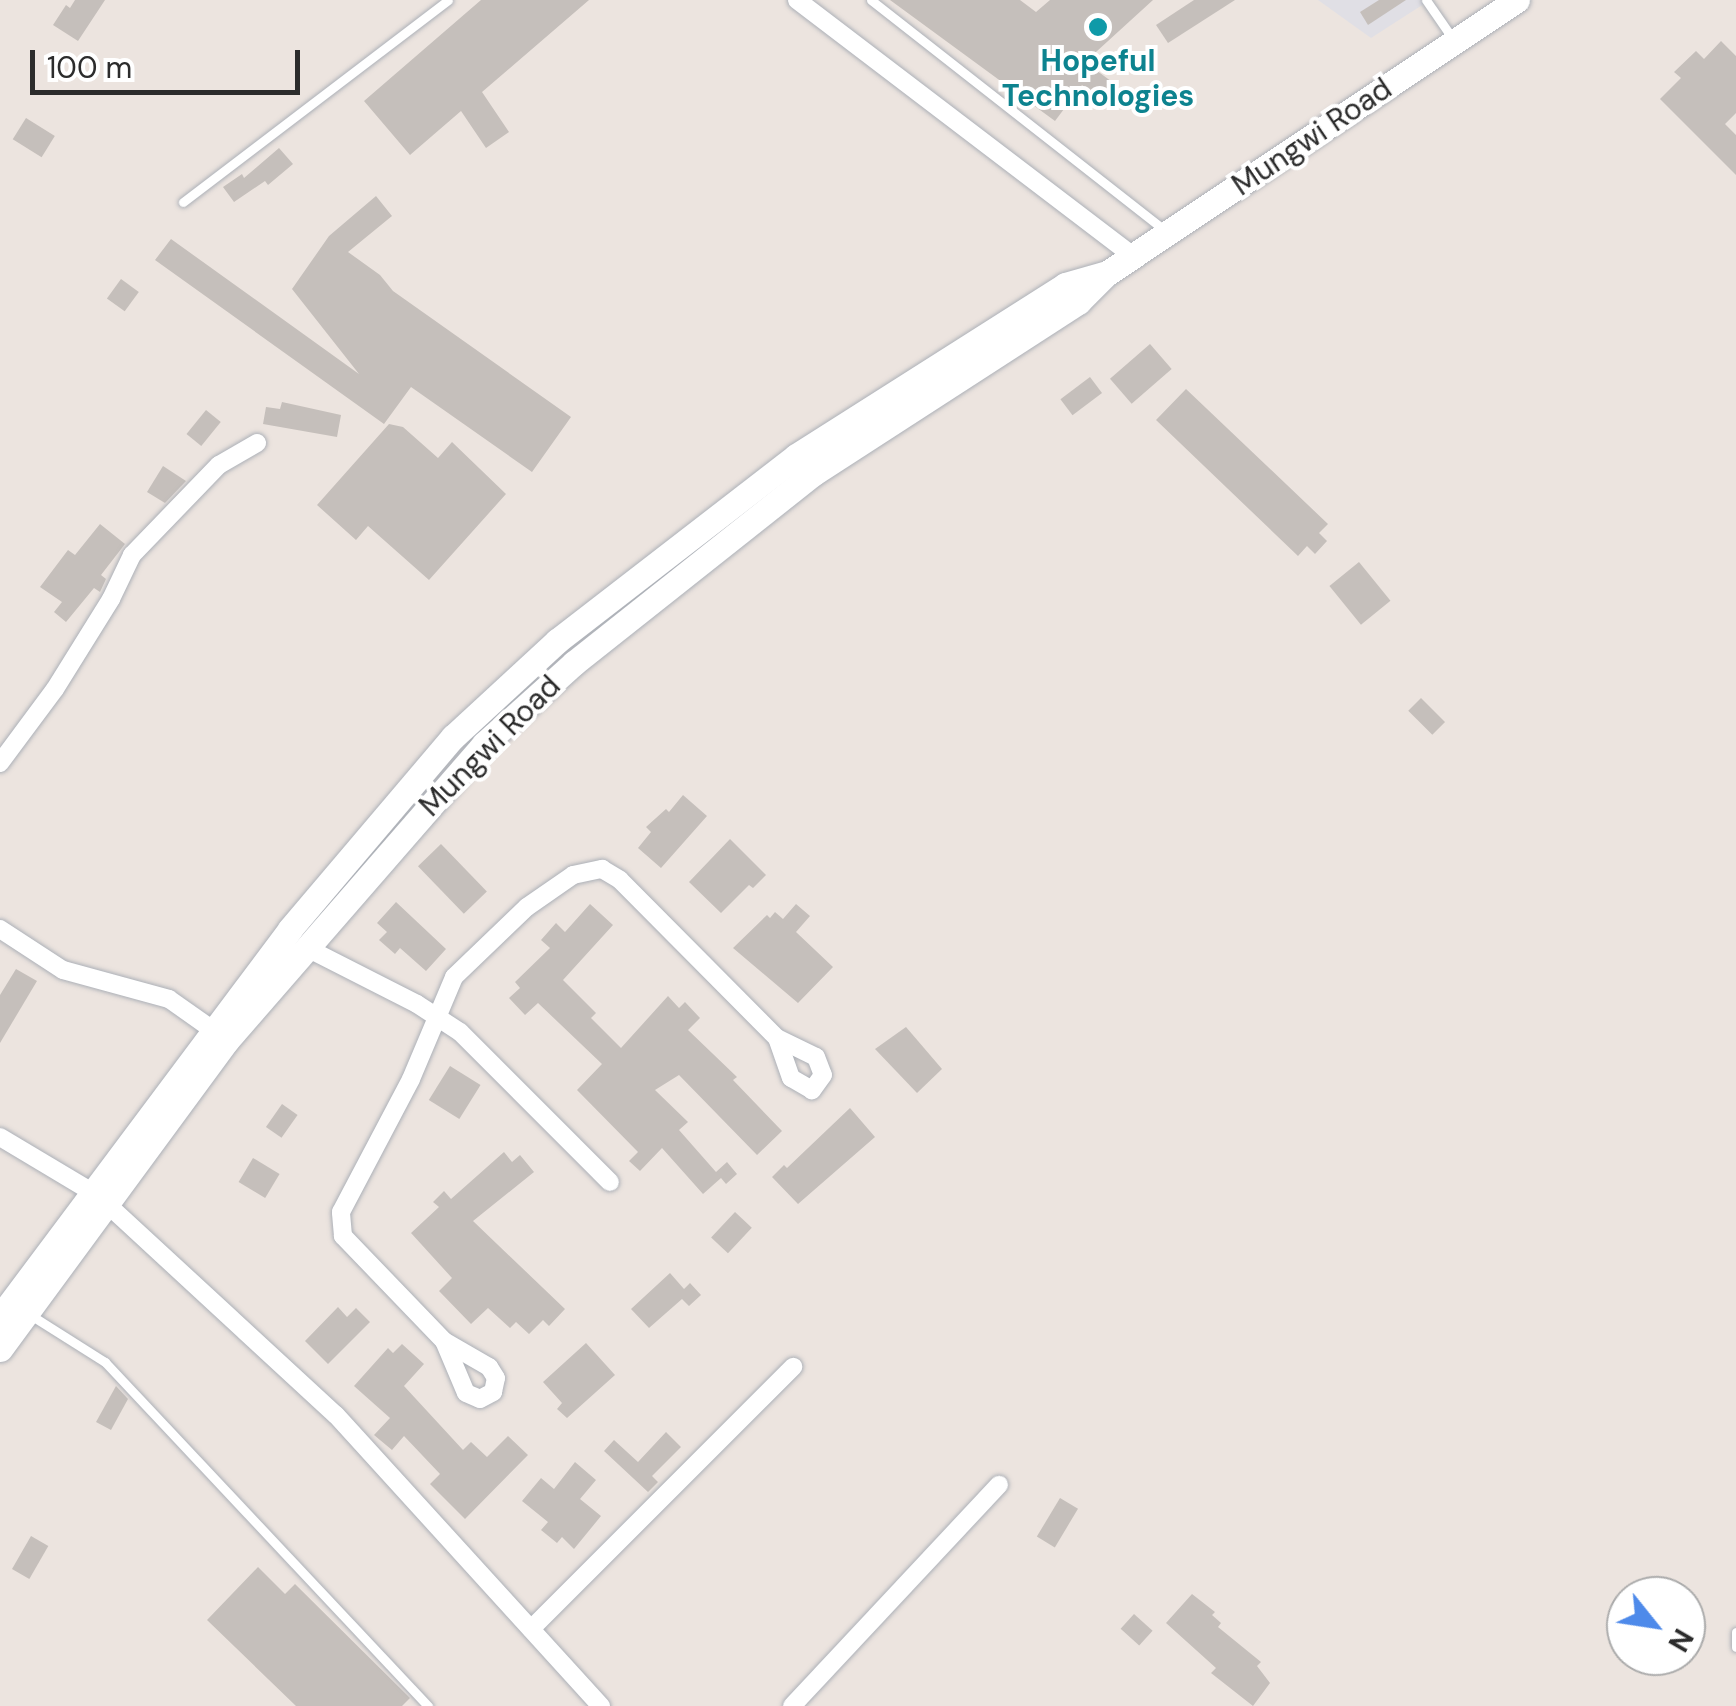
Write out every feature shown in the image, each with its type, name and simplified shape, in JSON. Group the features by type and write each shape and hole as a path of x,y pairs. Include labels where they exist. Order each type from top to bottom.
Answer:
{"main road":[{"name":"Mungwi Road","path":"0,1317 227,1040 484,744 574,662 814,473 1078,302 1106,274 1167,232 1517,0"},
{"name":"Mungwi Road","path":"0,1348 213,1030 412,782 454,736 557,641 796,456 1065,285 1106,274"}],"street":[{"path":"797,0 1133,256"},
{"path":"0,762 83,644 132,555 218,466 258,443"},
{"path":"444,1340 343,1236 339,1225 341,1212 411,1079 454,977 527,906 573,876 602,870 620,880 777,1038"},
{"path":"0,928 63,970 169,999 213,1030"},
{"path":"307,948 436,1015 460,1032 610,1182"},
{"path":"0,1138 100,1198 336,1415 601,1706"},
{"path":"531,1630 794,1366"},
{"path":"792,1706 999,1485"}],"lane":[{"path":"183,202 448,0"},
{"path":"871,0 1167,232"},
{"path":"1426,0 1454,42"},
{"path":"27,1312 104,1362 428,1706"},
{"path":"1736,1632 1736,1647"}],"shaded area":[{"path":"1318,0 1430,0 1371,38"}],"building":[{"path":"75,0 105,0 78,41 53,25 66,5 70,8"},
{"path":"481,0 589,0 482,92 509,132 486,148 461,111 410,155 364,101"},
{"path":"890,0 1020,0 1036,12 1050,0 1153,0 1085,62 1119,87 1107,104 1082,85 1055,121"},
{"path":"1194,0 1235,0 1168,43 1156,25"},
{"path":"1379,0 1406,0 1368,25 1360,12"},
{"path":"1721,41 1736,56 1736,113 1725,124 1736,135 1736,175 1660,99 1681,78 1674,72 1696,51 1704,59"},
{"path":"26,118 55,136 42,157 13,139"},
{"path":"279,148 293,164 268,185 265,181 234,202 223,187 242,174 244,178"},
{"path":"376,196 392,216 348,252 380,275 393,291 571,417 532,472 411,387 384,424 155,260 171,239 359,374 292,289 329,236"},
{"path":"121,279 139,292 125,311 107,298"},
{"path":"1150,344 1172,369 1132,404 1110,379"},
{"path":"1090,377 1102,393 1072,415 1060,399"},
{"path":"1186,389 1328,524 1319,533 1327,541 1315,554 1307,546 1298,556 1156,420"},
{"path":"282,402 341,415 337,437 263,424 266,407 280,409"},
{"path":"206,410 221,422 201,446 186,434"},
{"path":"389,424 403,427 438,458 452,442 506,494 429,580 368,526 356,540 317,505"},
{"path":"163,466 186,481 165,503 147,492"},
{"path":"100,524 125,544 101,575 106,579 100,592 94,588 66,622 54,612 62,602 40,587 68,550 75,555"},
{"path":"1359,562 1390,601 1361,625 1329,586"},
{"path":"1421,698 1445,722 1432,735 1408,711"},
{"path":"683,795 707,816 661,868 638,848 651,832 646,827 666,809 669,812"},
{"path":"730,839 766,875 753,888 749,885 721,913 689,882"},
{"path":"441,844 487,891 464,914 418,866"},
{"path":"396,902 446,949 426,971 400,948 395,954 379,940 387,932 377,923"},
{"path":"590,904 613,925 563,980 596,1013 591,1018 621,1048 668,996 679,1008 685,1002 700,1018 688,1030 737,1077 733,1080 782,1131 757,1155 679,1075 655,1090 688,1122 679,1130 716,1172 727,1162 737,1174 726,1184 721,1178 703,1194 662,1148 640,1171 629,1161 638,1152 577,1090 602,1064 538,1003 525,1015 509,998 520,988 515,982 550,948 541,940 556,923 565,932"},
{"path":"796,904 810,916 796,932 833,967 798,1003 733,948 767,915 770,918 775,912 783,919"},
{"path":"16,969 37,981 0,1043 0,995"},
{"path":"906,1027 942,1069 917,1093 875,1049"},
{"path":"450,1066 481,1085 459,1119 429,1100"},
{"path":"282,1104 298,1115 282,1138 266,1127"},
{"path":"850,1108 875,1137 798,1204 772,1177 784,1165 787,1168"},
{"path":"504,1152 512,1162 520,1155 534,1172 473,1221 565,1309 549,1326 543,1320 529,1334 516,1322 510,1328 488,1308 471,1324 439,1291 452,1278 411,1233 439,1207 433,1202 444,1191 451,1199"},
{"path":"253,1158 280,1174 265,1198 239,1182"},
{"path":"735,1212 752,1228 728,1253 711,1238"},
{"path":"670,1273 684,1289 690,1283 701,1295 689,1306 682,1299 649,1328 631,1309"},
{"path":"338,1307 347,1317 356,1308 370,1322 328,1364 305,1341"},
{"path":"586,1343 615,1375 567,1418 557,1409 562,1403 543,1382"},
{"path":"402,1344 424,1364 404,1386 463,1450 471,1442 487,1457 508,1436 528,1455 465,1519 430,1484 440,1474 404,1436 392,1450 374,1435 390,1418 354,1386 388,1348 393,1353"},
{"path":"116,1386 128,1399 111,1430 96,1422"},
{"path":"666,1432 681,1447 652,1476 658,1482 648,1492 604,1451 614,1440 638,1462"},
{"path":"575,1462 596,1480 580,1499 601,1516 574,1549 562,1537 557,1543 541,1530 548,1522 522,1501 541,1478 554,1489"},
{"path":"1060,1498 1078,1509 1055,1547 1037,1537"},
{"path":"31,1536 48,1546 29,1579 12,1569"},
{"path":"258,1567 285,1594 295,1584 410,1698 402,1706 296,1706 207,1620"},
{"path":"1192,1594 1215,1612 1212,1615 1221,1623 1218,1627 1261,1662 1257,1666 1270,1683 1253,1706 1211,1673 1216,1668 1166,1623"},
{"path":"1134,1614 1153,1631 1139,1646 1121,1629"}],"place":[{"name":"Hopeful Technologies","path":"1098,27"}]}
